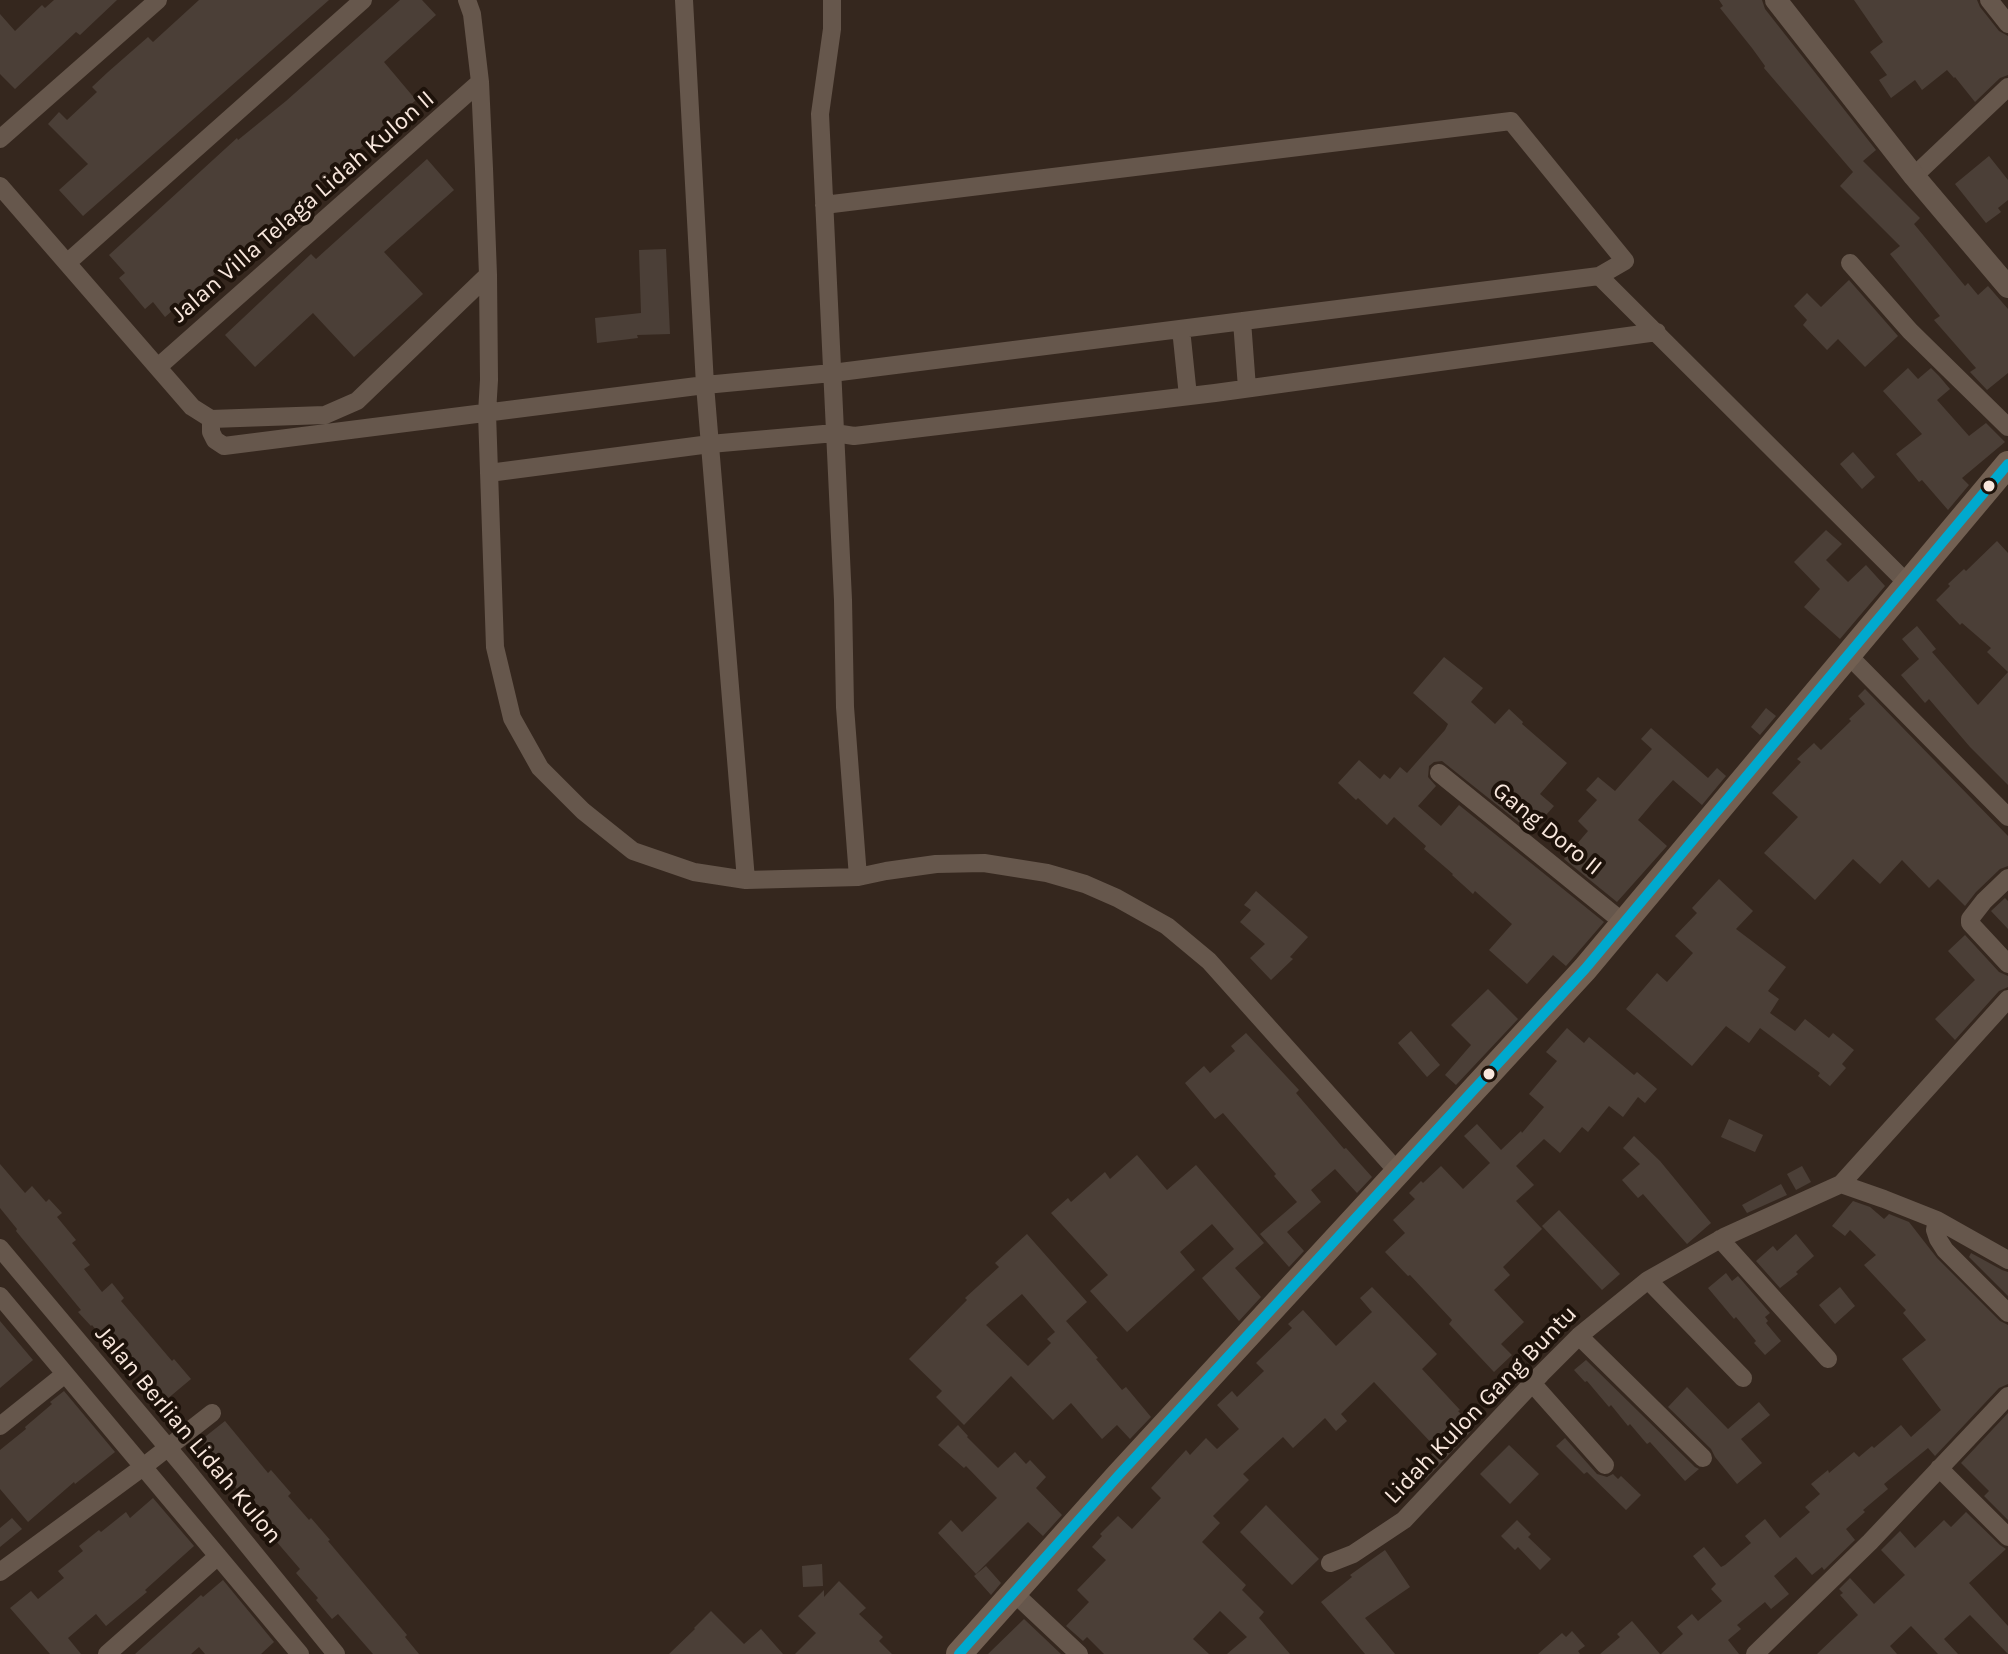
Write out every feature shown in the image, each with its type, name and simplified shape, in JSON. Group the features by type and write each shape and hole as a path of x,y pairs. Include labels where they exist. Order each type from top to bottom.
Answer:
{"main road":[{"path":"959,1654 1118,1476 1585,969 2008,464"}],"street":[{"path":"0,139 158,0"},
{"path":"67,263 363,0"},
{"path":"467,0 472,14 480,82 488,275 487,413 495,647 512,718 540,768 583,811 633,851 694,872 746,880 858,877 936,864 984,863 1047,873 1085,884 1117,898 1167,926 1209,961 1398,1172"},
{"path":"684,0 705,385 746,880"},
{"path":"832,0 832,29 820,114 843,600 845,707 858,877"},
{"path":"1776,0 1914,176 2008,287"},
{"path":"1989,0 2008,24"},
{"name":"Jalan Villa Telaga Lidah Kulon II","path":"158,367 480,82"},
{"path":"1914,176 2008,87"},
{"path":"211,419 211,432 215,440 224,446 1599,276 1625,261 1511,121 824,205"},
{"path":"0,186 192,407 211,419 325,415 357,401 488,275"},
{"path":"1850,263 1910,331 2008,427"},
{"path":"1599,276 1908,584"},
{"path":"1242,321 1247,388"},
{"path":"1181,329 1188,396"},
{"path":"489,473 710,444 835,433 854,436 1188,396 1657,332"},
{"path":"1848,655 2008,817"},
{"name":"Gang Doro II","path":"1439,773 1624,923"},
{"path":"2008,878 1970,919 1973,929 2008,964"},
{"path":"2008,999 1841,1184 1937,1220 2008,1260"},
{"name":"Lidah Kulon Gang Buntu","path":"1330,1563 1353,1554 1404,1520 1579,1336 1648,1280 1720,1239 1841,1184"},
{"path":"1937,1220 1935,1230 1945,1250 2008,1313"},
{"path":"1720,1239 1828,1359"},
{"name":"Jalan Berlian Lidah Kulon","path":"0,1248 167,1446 336,1654"},
{"path":"1648,1280 1743,1378"},
{"path":"0,1296 299,1654"},
{"path":"1579,1336 1703,1458"},
{"path":"0,1426 65,1374"},
{"path":"1532,1383 1605,1465"},
{"path":"1755,1654 1870,1542 2008,1396"},
{"path":"0,1572 212,1413"},
{"path":"1939,1468 2008,1537"},
{"path":"107,1654 218,1556"},
{"path":"1014,1593 1079,1654"}],"building":[{"path":"54,0 117,0 80,35 76,32 15,89 0,74 0,14 15,31 42,5 45,8"},
{"path":"199,0 329,0 83,216 59,190 88,164 48,124 59,112 67,120 97,92 92,87 108,72 148,37 153,42"},
{"path":"400,0 422,0 436,15 384,62 416,100 165,317 153,302 145,309 119,278 125,273 109,255 237,138 286,101"},
{"path":"1719,0 1762,0 1765,9 1876,150 1863,161 1920,218 1914,224 1965,286 1968,283 1978,295 1988,286 2008,309 2008,373 1987,390 1970,372 1976,368 1934,320 1940,316 1890,254 1900,246 1840,186 1853,172 1764,68 1720,8 1723,6"},
{"path":"1854,0 1977,0 1999,31 2008,36 2008,75 2000,78 1975,102 1947,70 1922,90 1915,80 1891,98 1879,80 1887,75 1870,52 1883,42"},
{"path":"1989,156 2008,180 2008,200 1998,208 2001,212 1986,223 1955,184"},
{"path":"427,159 454,190 384,252 423,294 354,357 313,313 255,367 225,335 311,254 316,259"},
{"path":"666,249 670,334 637,335 638,338 597,343 595,318 641,313 639,250"},
{"path":"1849,280 1898,336 1865,367 1838,339 1827,350 1803,325 1807,320 1794,306 1807,293 1821,307"},
{"path":"1908,368 1918,379 1931,368 1939,376 1950,389 1937,400 1969,436 1986,423 2005,442 1962,478 1969,485 1948,510 1896,454 1922,434 1883,391"},
{"path":"1853,452 1875,477 1862,489 1840,464"},
{"path":"1826,530 1842,544 1826,560 1848,582 1866,565 1885,586 1840,639 1804,607 1820,589 1794,562"},
{"path":"1997,541 2008,553 2008,672 1987,652 1991,648 1962,623 1960,625 1936,600 1950,586 1948,584"},
{"path":"1917,626 1936,649 1932,652 1978,705 2008,672 2008,785 1929,699 1925,703 1901,675 1919,659 1902,639"},
{"path":"1444,657 1483,688 1471,702 1495,724 1509,709 1567,763 1540,794 1554,806 1531,832 1442,761 1429,766 1428,777 1436,786 1418,806 1441,826 1459,805 1604,922 1566,966 1553,955 1527,984 1489,950 1512,924 1452,875 1394,817 1387,825 1338,783 1359,760 1380,779 1384,774 1390,779 1400,767 1407,773 1445,730 1448,724 1413,693"},
{"path":"1865,689 2008,836 2008,866 2000,869 1965,906 1938,879 1929,888 1902,860 1880,884 1853,859 1815,900 1764,853 1798,817 1772,793 1801,762 1797,759 1814,743 1821,750 1851,721 1849,719 1865,704 1858,696"},
{"path":"1766,708 1776,716 1760,735 1751,727"},
{"path":"1651,728 1708,778 1717,768 1726,776 1702,805 1673,780 1655,800 1638,820 1667,846 1617,902 1564,859 1588,831 1578,821 1597,800 1586,790 1598,777 1615,791 1652,749 1641,739"},
{"path":"1719,879 1753,911 1736,929 1786,967 1768,991 1779,999 1770,1013 1795,1031 1805,1019 1829,1038 1833,1033 1854,1050 1842,1064 1846,1068 1830,1086 1818,1076 1820,1073 1760,1028 1749,1043 1726,1026 1692,1066 1626,1009 1657,973 1667,982 1693,953 1675,936 1697,913 1692,908"},
{"path":"1256,891 1308,937 1290,957 1293,959 1271,980 1250,958 1265,944 1240,922 1251,910 1244,905"},
{"path":"2005,898 2008,901 2008,929 1991,911"},
{"path":"1965,935 1999,972 2008,976 2008,987 1999,991 1955,1040 1935,1019 1975,980 1948,951"},
{"path":"1488,989 1518,1019 1456,1085 1445,1075 1471,1045 1451,1025"},
{"path":"1567,1028 1584,1043 1589,1037 1634,1075 1637,1072 1657,1089 1645,1103 1638,1097 1623,1117 1609,1106 1588,1132 1582,1127 1560,1153 1544,1139 1516,1166 1534,1185 1516,1201 1542,1229 1503,1267 1510,1275 1494,1290 1524,1322 1501,1344 1512,1355 1494,1372 1449,1324 1452,1320 1385,1252 1405,1233 1393,1220 1415,1199 1409,1193 1421,1181 1423,1183 1441,1166 1463,1189 1490,1163 1464,1136 1477,1124 1501,1150 1522,1133 1544,1107 1529,1094 1557,1061 1546,1052"},
{"path":"1411,1031 1440,1065 1427,1077 1398,1043"},
{"path":"1246,1033 1299,1090 1296,1093 1344,1149 1372,1177 1357,1193 1335,1169 1311,1190 1321,1202 1287,1232 1304,1251 1289,1267 1260,1234 1297,1202 1223,1113 1215,1119 1185,1083 1204,1066 1210,1073 1235,1051 1231,1046"},
{"path":"1729,1119 1763,1135 1755,1152 1721,1137"},
{"path":"1634,1136 1660,1161 1711,1223 1687,1244 1643,1194 1638,1198 1622,1180 1640,1164 1623,1148"},
{"path":"1137,1155 1167,1190 1196,1165 1264,1243 1235,1268 1261,1297 1239,1321 1202,1278 1234,1249 1212,1224 1180,1252 1195,1270 1127,1332 1090,1291 1108,1275 1051,1213 1068,1198 1071,1202 1105,1172 1110,1179"},
{"path":"0,1164 25,1193 32,1186 46,1202 49,1199 62,1213 57,1217 76,1240 72,1243 90,1265 84,1269 102,1292 112,1283 124,1298 121,1301 191,1379 166,1400 133,1360 123,1369 110,1353 113,1350 78,1312 81,1310 16,1231 0,1208"},
{"path":"1802,1166 1811,1182 1796,1190 1787,1174"},
{"path":"1781,1184 1787,1195 1747,1213 1742,1205"},
{"path":"1853,1201 1870,1207 1884,1219 1889,1214 1909,1222 1937,1258 2000,1321 2008,1325 2008,1384 1999,1388 1935,1456 1928,1448 1884,1484 1888,1489 1846,1529 1855,1540 1824,1570 1822,1567 1812,1575 1796,1557 1774,1576 1789,1594 1771,1609 1765,1602 1737,1625 1741,1629 1728,1640 1739,1654 1661,1654 1683,1634 1677,1627 1692,1614 1698,1621 1722,1601 1711,1589 1716,1584 1693,1556 1704,1547 1721,1567 1725,1565 1751,1543 1745,1536 1765,1519 1780,1538 1810,1512 1805,1507 1820,1494 1811,1484 1828,1470 1829,1473 1854,1452 1859,1457 1872,1446 1874,1448 1901,1425 1911,1437 1941,1410 1902,1359 1926,1340 1903,1313 1906,1310 1864,1265 1876,1255 1850,1230 1845,1236 1832,1226"},
{"path":"1559,1210 1620,1274 1602,1290 1542,1226"},
{"path":"1027,1234 1087,1302 1066,1321 1122,1390 1126,1387 1151,1417 1130,1439 1117,1425 1102,1439 1071,1403 1053,1420 1011,1376 964,1425 936,1397 942,1391 909,1359 967,1300 965,1298 999,1267 995,1263","holes":["1022,1294 1055,1332 1047,1339 1051,1343 1028,1366 986,1325"]},
{"path":"1796,1234 1814,1256 1780,1288 1756,1261 1773,1246 1777,1251"},
{"path":"1971,1253 2008,1272 2008,1296 1969,1257"},
{"path":"1726,1273 1732,1281 1738,1276 1770,1313 1765,1317 1766,1323 1781,1341 1765,1355 1736,1317 1734,1319 1708,1288"},
{"path":"1372,1287 1437,1354 1422,1369 1474,1428 1425,1480 1416,1469 1437,1449 1374,1382 1341,1414 1347,1421 1336,1431 1325,1418 1293,1448 1283,1437 1243,1474 1249,1480 1213,1516 1220,1523 1202,1542 1246,1585 1242,1590 1264,1612 1259,1618 1290,1654 1227,1654 1247,1637 1220,1611 1193,1639 1209,1654 1104,1654 1087,1637 1083,1641 1066,1626 1089,1602 1077,1590 1106,1560 1092,1547 1102,1536 1100,1534 1118,1516 1132,1529 1161,1498 1151,1488 1186,1450 1190,1455 1206,1438 1217,1449 1239,1429 1217,1405 1232,1391 1237,1397 1264,1371 1256,1363 1292,1328 1288,1324 1303,1310 1336,1346 1372,1312 1360,1298"},
{"path":"1840,1287 1855,1306 1835,1324 1819,1305"},
{"path":"0,1321 33,1360 0,1388"},
{"path":"1586,1360 1699,1469 1685,1481 1650,1442 1647,1444 1630,1424 1628,1426 1574,1370"},
{"path":"1687,1387 1728,1429 1759,1402 1770,1415 1741,1439 1762,1463 1737,1484 1711,1449 1668,1407"},
{"path":"64,1391 115,1452 28,1522 0,1489 0,1450"},
{"path":"2008,1413 2008,1520 1984,1496 1989,1491 1961,1463"},
{"path":"225,1421 268,1473 271,1470 291,1493 288,1496 330,1540 419,1654 373,1654 338,1614 332,1619 316,1600 318,1598 296,1573 300,1569 239,1498 242,1495 222,1471 225,1469 201,1440"},
{"path":"958,1425 998,1468 1015,1452 1026,1464 1030,1460 1046,1477 1036,1488 1062,1515 1043,1536 1028,1522 976,1574 938,1533 951,1520 962,1532 997,1498 966,1466 964,1468 938,1445"},
{"path":"1565,1438 1597,1474 1607,1477 1613,1474 1618,1479 1621,1476 1641,1495 1626,1510 1556,1446"},
{"path":"1509,1445 1539,1474 1510,1504 1480,1474"},
{"path":"153,1498 194,1546 145,1590 147,1592 106,1626 96,1614 68,1638 81,1654 50,1654 10,1608 31,1591 38,1599 64,1578 58,1571 83,1551 79,1546 126,1512 130,1518"},
{"path":"1266,1505 1319,1559 1292,1585 1240,1532"},
{"path":"1966,1512 2006,1549 1969,1583 2008,1626 2008,1654 1970,1615 1944,1639 1958,1654 1938,1654 1911,1626 1890,1646 1897,1654 1817,1654 1858,1615 1840,1595 1843,1593 1839,1589 1850,1578 1874,1604 1905,1575 1881,1550 1900,1531 1915,1548 1944,1520 1951,1527"},
{"path":"12,1518 22,1529 0,1547 0,1528"},
{"path":"1517,1520 1531,1534 1528,1537 1551,1559 1540,1570 1518,1547 1515,1550 1501,1536"},
{"path":"1385,1550 1410,1587 1365,1618 1395,1654 1365,1654 1321,1602 1352,1577 1350,1575"},
{"path":"822,1564 823,1586 803,1587 802,1566"},
{"path":"986,1566 1001,1583 991,1595 974,1576"},
{"path":"223,1580 274,1642 261,1654 205,1654 199,1647 191,1654 135,1654 201,1595 203,1597"},
{"path":"839,1581 866,1608 859,1614 883,1637 879,1641 892,1654 795,1654 816,1633 798,1616 824,1590 824,1597"},
{"path":"711,1611 744,1644 761,1629 783,1654 669,1654"},
{"path":"1024,1619 1061,1654 988,1654"},
{"path":"1632,1621 1660,1654 1600,1654 1620,1637 1617,1634"},
{"path":"1572,1631 1585,1646 1578,1651 1580,1654 1538,1654 1562,1633 1566,1637"}],"transit line":[{"path":"959,1654 1118,1476 1585,969 2008,464"}]}
